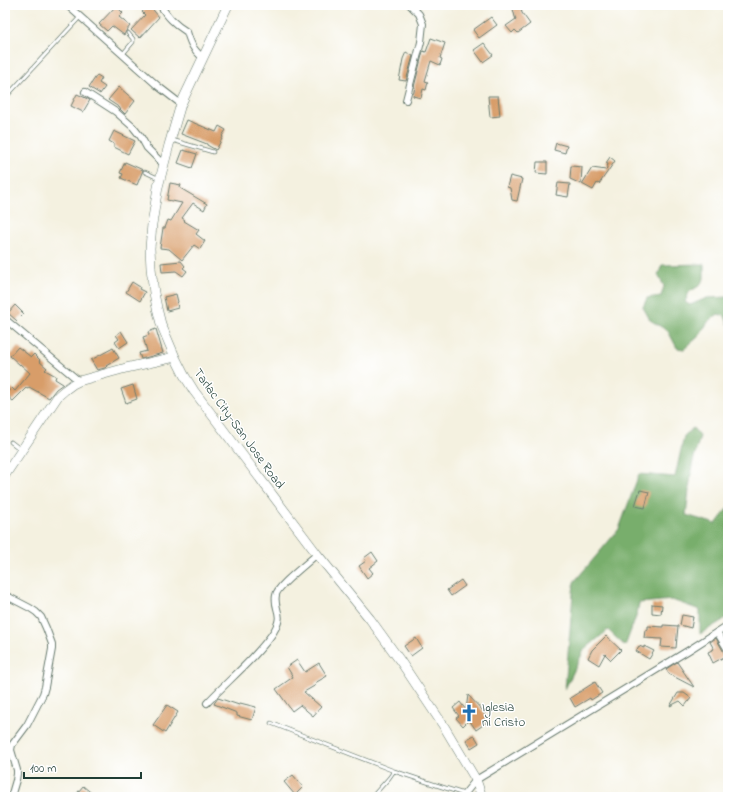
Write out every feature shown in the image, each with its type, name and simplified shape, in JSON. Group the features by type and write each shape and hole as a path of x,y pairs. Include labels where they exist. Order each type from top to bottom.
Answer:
{"main road":[{"name":"Tarlac City-San Jose Road","path":"228,5 181,104 160,179 152,224 150,248 151,268 157,308 162,324 184,375 205,407 219,423 317,554 370,619 402,662 426,698 476,780 482,797"},
{"path":"5,475 58,396 69,387 79,381 126,368 175,357"}],"street":[{"path":"67,5 122,55 181,104"},
{"path":"160,5 167,16 176,25 187,32 190,44 203,58"},
{"path":"406,100 421,42 423,24 419,14 410,5"},
{"path":"85,92 116,112 133,127 147,148 164,165"},
{"path":"5,319 79,381"},
{"path":"206,703 235,676 272,635 279,620 276,593 317,554"},
{"path":"5,595 36,612 41,617 52,644 43,694 27,725 11,747 17,774 11,797"},
{"path":"464,795 476,780 728,625"},
{"path":"718,632 728,650"}],"lane":[{"path":"5,98 80,17"},
{"path":"122,55 133,42 133,39 128,33"},
{"path":"170,139 212,152"},
{"path":"145,172 160,179"},
{"path":"11,442 22,450"},
{"path":"271,723 394,771 464,795"},
{"path":"372,797 394,771"}],"green space":[{"path":"704,264 704,279 699,286 689,292 685,302 690,305 707,298 728,297 728,324 725,316 718,314 708,322 698,337 684,349 677,348 668,331 650,320 643,307 647,298 661,296 664,286 658,275 662,265"},
{"path":"693,428 700,436 692,465 686,515 716,524 728,508 728,617 700,634 700,610 672,600 639,603 637,614 625,646 608,630 584,650 565,689 574,582 619,529 639,474 675,477 684,436"}],"building":[{"path":"149,5 159,17 140,38 131,30 145,15 142,12"},
{"path":"512,5 520,5 522,13 530,24 518,33 515,30 512,33 506,26 516,19"},
{"path":"116,6 123,13 119,17 130,26 124,35 112,26 107,31 99,24"},
{"path":"491,17 497,25 479,38 473,30"},
{"path":"431,38 445,43 440,58 442,59 440,65 431,61 425,81 428,82 426,90 423,89 421,98 413,96 414,87 423,51 426,52"},
{"path":"484,43 493,55 483,62 474,50"},
{"path":"406,52 413,56 406,81 399,80 403,59"},
{"path":"97,75 102,78 99,83 105,87 100,94 89,87"},
{"path":"119,87 135,101 125,114 120,108 108,100"},
{"path":"77,94 90,100 83,112 71,106"},
{"path":"488,96 498,96 500,116 490,117"},
{"path":"187,120 216,132 219,126 226,130 216,150 207,144 181,134"},
{"path":"114,131 135,141 128,154 114,147 114,144 109,141"},
{"path":"556,143 567,146 565,153 554,150"},
{"path":"183,150 197,154 192,168 178,163"},
{"path":"610,157 615,161 593,190 582,184 592,168 606,170 608,164 606,163"},
{"path":"125,162 143,170 137,185 121,178 123,174 120,173"},
{"path":"537,162 547,162 547,174 536,173"},
{"path":"571,166 582,167 581,184 570,179"},
{"path":"510,176 522,179 517,201 512,200 510,188 507,187"},
{"path":"170,183 181,185 180,188 207,204 204,210 193,203 182,218 185,220 184,221 199,230 196,234 205,241 200,249 194,245 182,260 169,249 160,248 163,228 165,228 168,220 171,221 182,203 167,200"},
{"path":"558,183 570,184 568,197 556,195"},
{"path":"181,261 185,266 183,268 187,271 183,276 176,271 162,272 161,263"},
{"path":"132,282 140,287 139,289 145,292 140,301 126,292"},
{"path":"176,294 178,308 167,311 164,297"},
{"path":"15,305 24,314 17,321 8,313"},
{"path":"156,329 163,353 141,359 139,353 147,351 143,337 149,335 148,332"},
{"path":"121,331 128,342 119,348 115,342 119,339 116,335"},
{"path":"18,347 31,357 34,354 47,368 45,370 56,376 55,379 63,384 56,389 49,398 29,387 28,389 26,388 13,401 9,398 10,397 6,393 12,388 15,391 30,373 10,356"},
{"path":"113,348 119,358 105,368 97,370 91,360"},
{"path":"133,385 137,399 126,403 121,389"},
{"path":"640,490 649,492 645,508 635,506"},
{"path":"372,552 378,561 369,568 373,573 367,578 359,566 366,561 364,558"},
{"path":"461,580 465,586 451,596 447,590"},
{"path":"652,604 662,605 661,614 652,613"},
{"path":"682,615 693,617 691,628 680,625"},
{"path":"663,625 678,626 676,648 661,647 662,639 644,638 645,630 648,630 648,626 663,627"},
{"path":"606,636 621,650 611,660 605,654 599,665 588,658 592,650"},
{"path":"416,638 422,648 411,656 404,646"},
{"path":"716,638 726,656 713,663 708,652 714,649 710,642"},
{"path":"639,646 644,648 644,646 654,651 649,659 636,651"},
{"path":"297,660 305,672 319,663 327,676 304,692 321,707 313,716 300,705 292,711 276,689 293,677 287,667"},
{"path":"677,662 694,687 669,674 666,669"},
{"path":"595,682 602,693 575,707 570,698"},
{"path":"678,693 684,693 691,698 685,706 680,701 670,706"},
{"path":"468,695 484,712 486,723 476,730 469,720 463,726 456,718 459,716 453,708 460,702 466,710"},
{"path":"218,698 239,705 240,703 256,707 252,720 237,716 237,713 214,704"},
{"path":"167,705 178,712 165,733 153,725"},
{"path":"474,735 479,743 471,748 466,740"},
{"path":"293,775 303,787 295,795 284,782"},
{"path":"83,786 89,791 96,797 74,797"}],"place":[{"name":"Iglesia ni Cristo","path":"469,713"}]}
